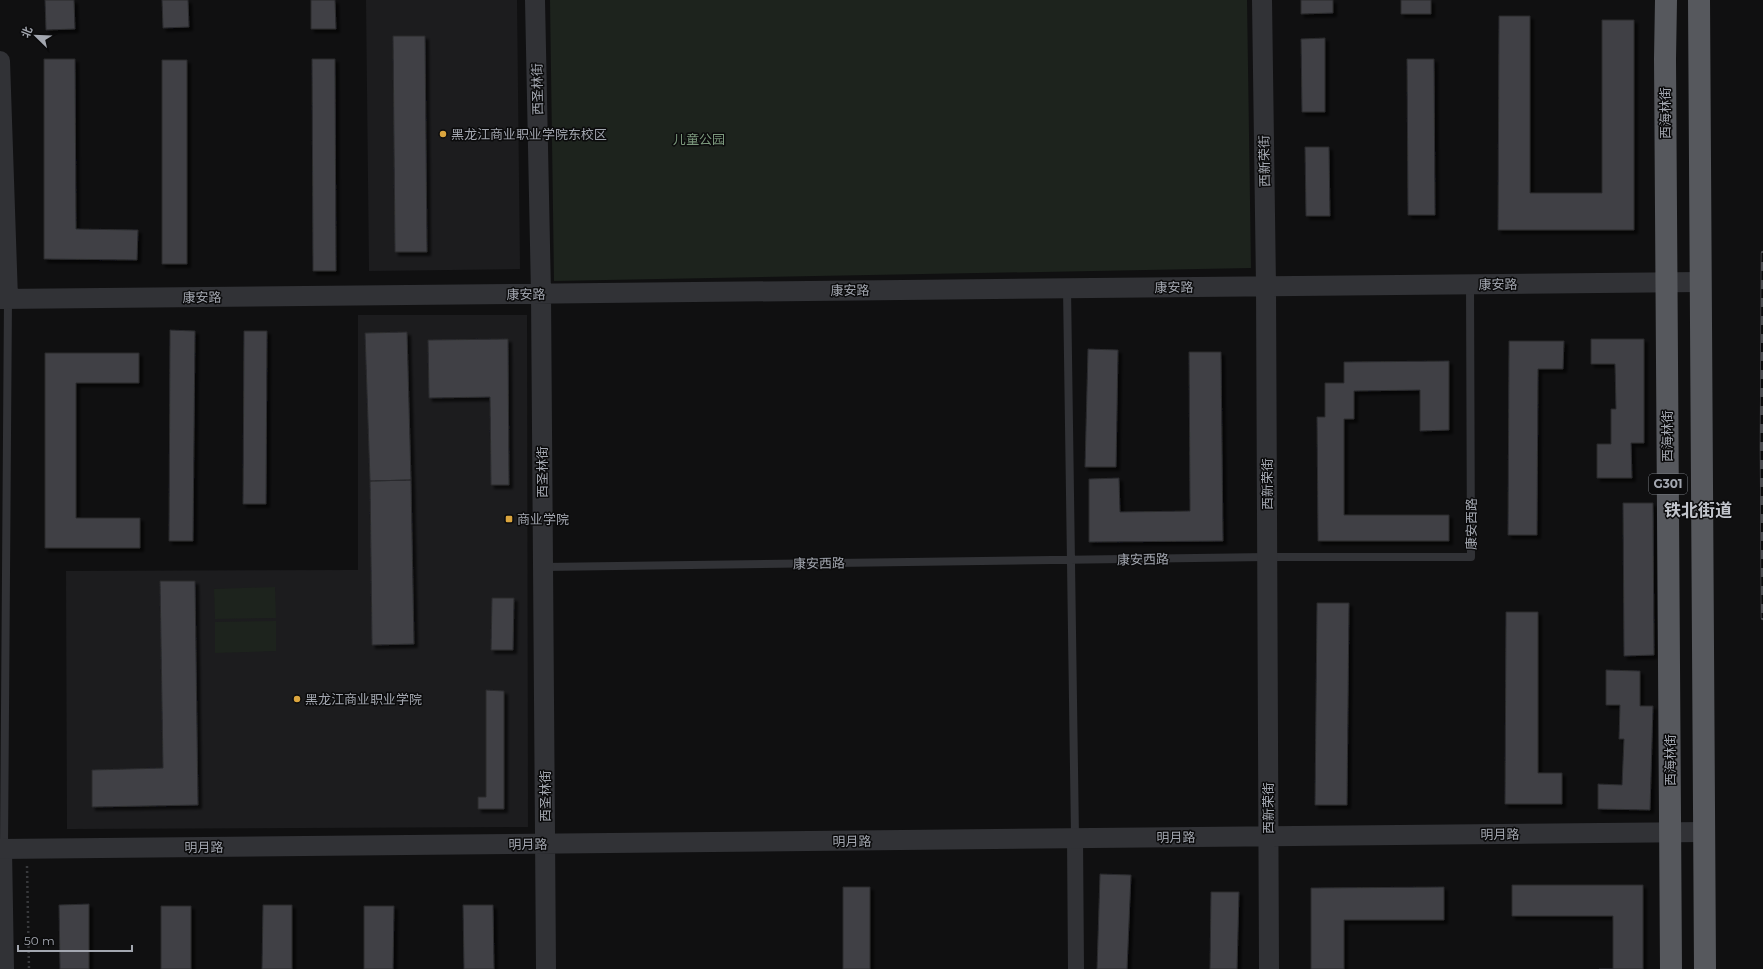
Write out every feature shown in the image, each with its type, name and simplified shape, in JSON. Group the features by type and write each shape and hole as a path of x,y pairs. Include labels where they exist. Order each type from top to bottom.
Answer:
{"highway":[{"name":"西海林街","path":"1666,0 1666,282 1671,969"},
{"name":"G301","path":"1699,0 1705,969"}],"street":[{"name":"西圣林街","path":"535,0 541,294 546,969"},
{"name":"西新荣街","path":"1262,0 1266,286 1268,969"},
{"path":"0,61 4,299"},
{"name":"康安路","path":"4,299 1700,282"},
{"name":"明月路","path":"2,849 1704,832"},
{"path":"1075,838 1076,969"},
{"path":"2,849 6,969"}],"lane":[{"name":"康安西路","path":"543,567 1267,557 1471,557 1470,284"},
{"path":"1067,288 1075,838"},
{"path":"2,849 4,299"}],"path":[{"path":"27,849 29,969"}],"shaded area":[{"name":"黑龙江商业职业学院东校区","path":"366,0 517,0 520,269 369,271"},
{"name":"黑龙江商业职业学院","path":"358,315 527,315 528,827 67,829 66,571 358,570"}],"green space":[{"name":"儿童公园","path":"550,0 1247,0 1251,268 554,281"},
{"path":"275,587 276,618 215,619 214,589"},
{"path":"276,621 276,651 215,653 215,622"}],"building":[{"path":"45,0 74,0 75,29 46,30"},
{"path":"162,0 188,0 189,27 163,28"},
{"path":"311,0 335,0 336,29 311,29"},
{"path":"1301,0 1333,0 1333,13 1301,14"},
{"path":"1401,0 1431,0 1431,14 1401,14"},
{"path":"1499,16 1530,16 1530,193 1602,193 1602,20 1634,20 1634,230 1498,230"},
{"path":"393,36 425,36 427,252 395,252"},
{"path":"1325,38 1325,112 1302,112 1301,39"},
{"path":"44,59 75,59 76,229 138,230 137,260 44,259"},
{"path":"312,59 335,59 336,271 313,271"},
{"path":"1407,59 1434,59 1435,215 1408,215"},
{"path":"162,60 187,60 187,264 162,264"},
{"path":"1305,147 1329,147 1330,216 1306,216"},
{"path":"170,330 195,331 193,541 169,541"},
{"path":"244,331 267,331 266,504 243,504"},
{"path":"407,332 411,480 370,481 365,333"},
{"path":"508,339 509,485 491,485 490,397 429,398 428,340"},
{"path":"1591,339 1644,339 1644,443 1631,443 1632,478 1597,478 1597,444 1611,444 1611,409 1616,409 1615,364 1591,364"},
{"path":"1509,341 1564,341 1563,369 1538,369 1537,535 1508,535"},
{"path":"1088,349 1118,350 1116,467 1085,467"},
{"path":"1189,352 1221,352 1223,541 1089,542 1089,479 1119,478 1120,512 1190,511"},
{"path":"45,353 139,353 139,383 76,383 76,518 140,518 140,548 45,548"},
{"path":"1449,361 1449,430 1420,431 1420,390 1354,391 1354,419 1344,419 1344,515 1449,515 1449,541 1318,541 1317,417 1325,417 1325,383 1344,383 1344,362"},
{"path":"411,480 414,644 372,645 370,481"},
{"path":"1623,503 1653,503 1654,655 1624,656"},
{"path":"160,581 195,581 198,805 92,807 92,770 163,768"},
{"path":"492,598 514,598 513,650 491,650"},
{"path":"1317,603 1349,603 1347,805 1315,805"},
{"path":"1506,612 1538,612 1538,773 1562,773 1562,804 1505,804"},
{"path":"1606,670 1640,671 1640,706 1653,706 1650,810 1598,809 1598,784 1622,785 1624,739 1619,739 1620,705 1606,705"},
{"path":"486,690 504,691 504,809 478,809 478,797 486,797"},
{"path":"1100,874 1131,875 1127,969 1097,969"},
{"path":"1512,885 1643,885 1643,969 1613,969 1613,916 1512,916"},
{"path":"843,887 870,887 870,969 843,969"},
{"path":"1444,887 1444,920 1344,920 1344,969 1311,969 1311,888"},
{"path":"1211,892 1239,892 1237,969 1210,969"},
{"path":"89,904 89,969 60,969 59,905"},
{"path":"263,905 292,905 292,969 262,969"},
{"path":"463,905 493,905 494,969 464,969"},
{"path":"161,906 191,906 191,969 161,969"},
{"path":"364,906 394,906 393,969 364,969"}],"railway":[{"path":"1763,253 1763,618"}],"place":[{"name":"黑龙江商业职业学院东校区","path":"443,134"},
{"name":"商业学院","path":"509,519"},
{"name":"黑龙江商业职业学院","path":"297,699"}],"district":[{"name":"铁北街道","path":"1698,510"}]}
